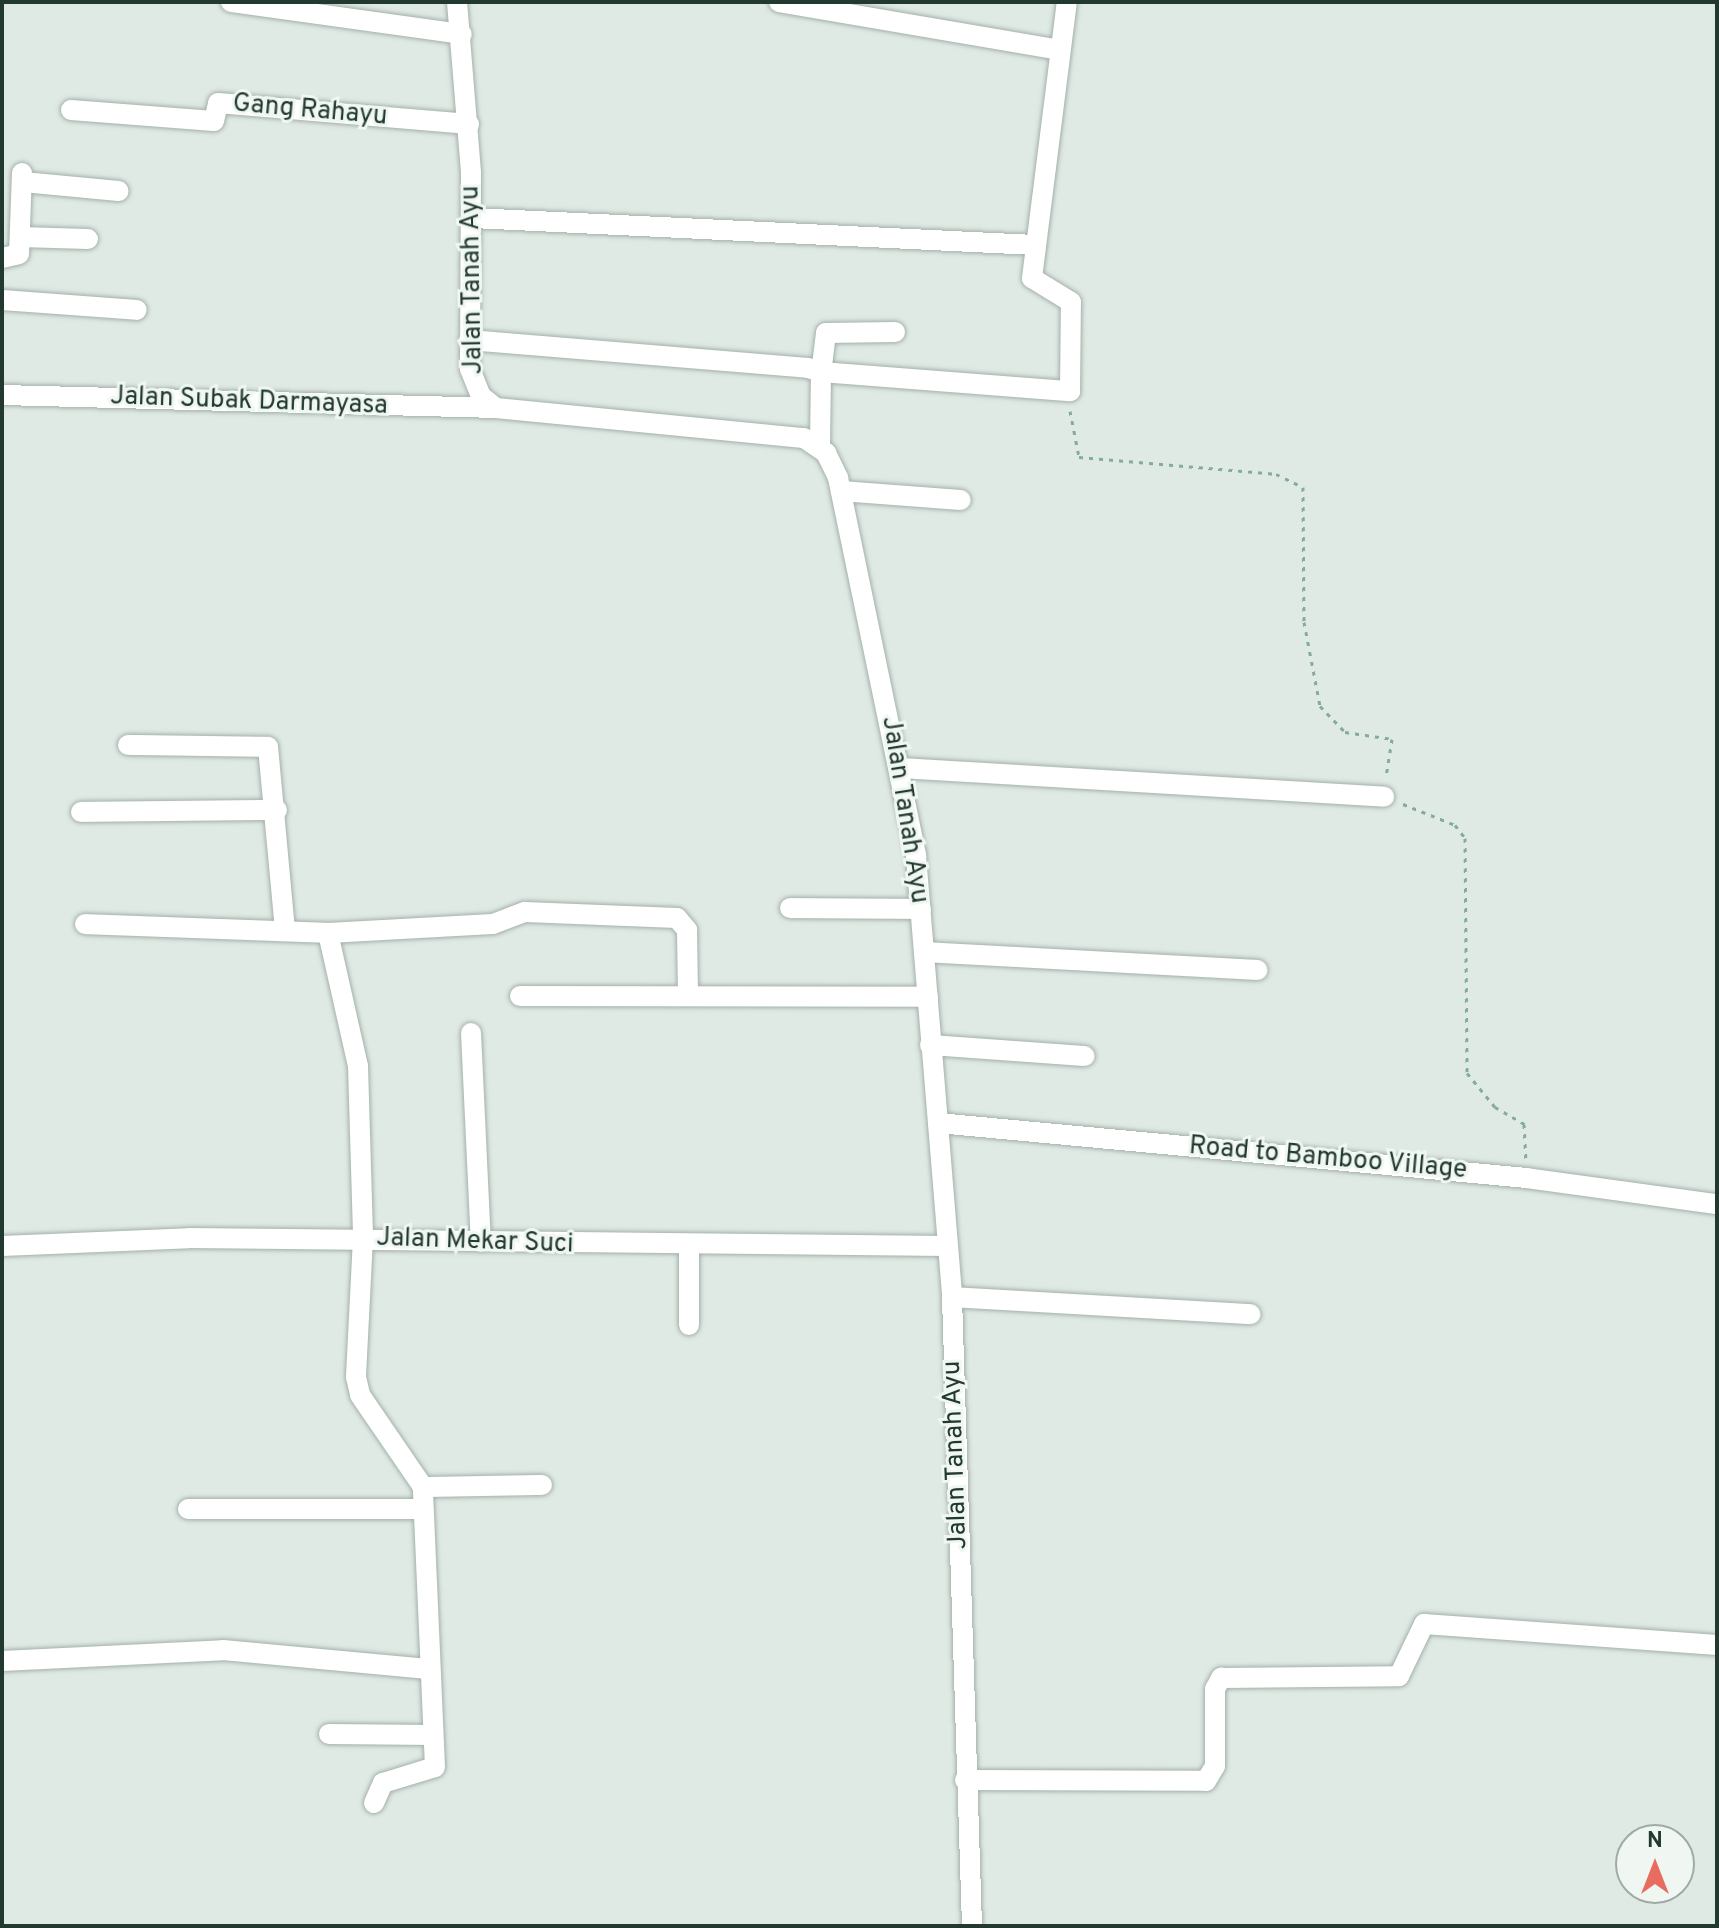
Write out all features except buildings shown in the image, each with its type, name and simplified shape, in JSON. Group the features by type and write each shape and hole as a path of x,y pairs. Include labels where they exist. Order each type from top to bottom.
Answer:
{"street":[{"path":"231,2 462,34"},
{"name":"Jalan Tanah Ayu","path":"457,2 469,124 473,218 469,340 473,383 496,408 787,436 820,446 841,491 902,768 921,909 952,1297 972,1926"},
{"path":"779,2 817,5 1060,50"},
{"path":"469,340 1070,391 1074,312 1071,302 1034,282 1067,2"},
{"name":"Gang Rahayu","path":"71,110 214,121 218,103 469,124"},
{"path":"2,258 19,254 22,178 119,191"},
{"path":"473,218 1036,245"},
{"path":"20,237 88,239"},
{"path":"2,300 137,310"},
{"path":"820,446 821,372 826,333 895,332"},
{"name":"Jalan Subak Darmayasa","path":"2,395 496,408"},
{"path":"841,491 961,500"},
{"path":"128,745 264,744 273,755 285,929"},
{"path":"902,768 1384,797"},
{"path":"81,812 277,810"},
{"path":"790,908 921,909"},
{"path":"85,924 285,929 328,933 493,924 525,912 677,918 687,930 688,996"},
{"name":"Jalan Mekar Suci","path":"328,933 358,1066 363,1238 689,1248 947,1246"},
{"path":"924,952 1258,970"},
{"path":"520,996 928,997"},
{"path":"471,1033 481,1242"},
{"path":"930,1045 1085,1056"},
{"name":"Road to Bamboo Village","path":"938,1123 1526,1178 1717,1204"},
{"path":"2,1246 363,1238 360,1395 423,1487 433,1735 432,1771 383,1783 374,1803"},
{"path":"689,1248 689,1325"},
{"path":"952,1297 1251,1314"},
{"path":"423,1487 542,1485"},
{"path":"188,1509 423,1509"},
{"path":"965,1780 1206,1781 1215,1766 1215,1689 1221,1678 1399,1676 1424,1624 1717,1645"},
{"path":"11,1660 111,1650 323,1654 428,1669"},
{"path":"329,1734 433,1735"}],"path":[{"path":"1070,391 1079,457 1276,474 1303,487 1304,622 1320,706 1345,732 1394,741 1384,797 1455,825 1465,838 1467,1073 1495,1107 1524,1124 1526,1178"}]}
